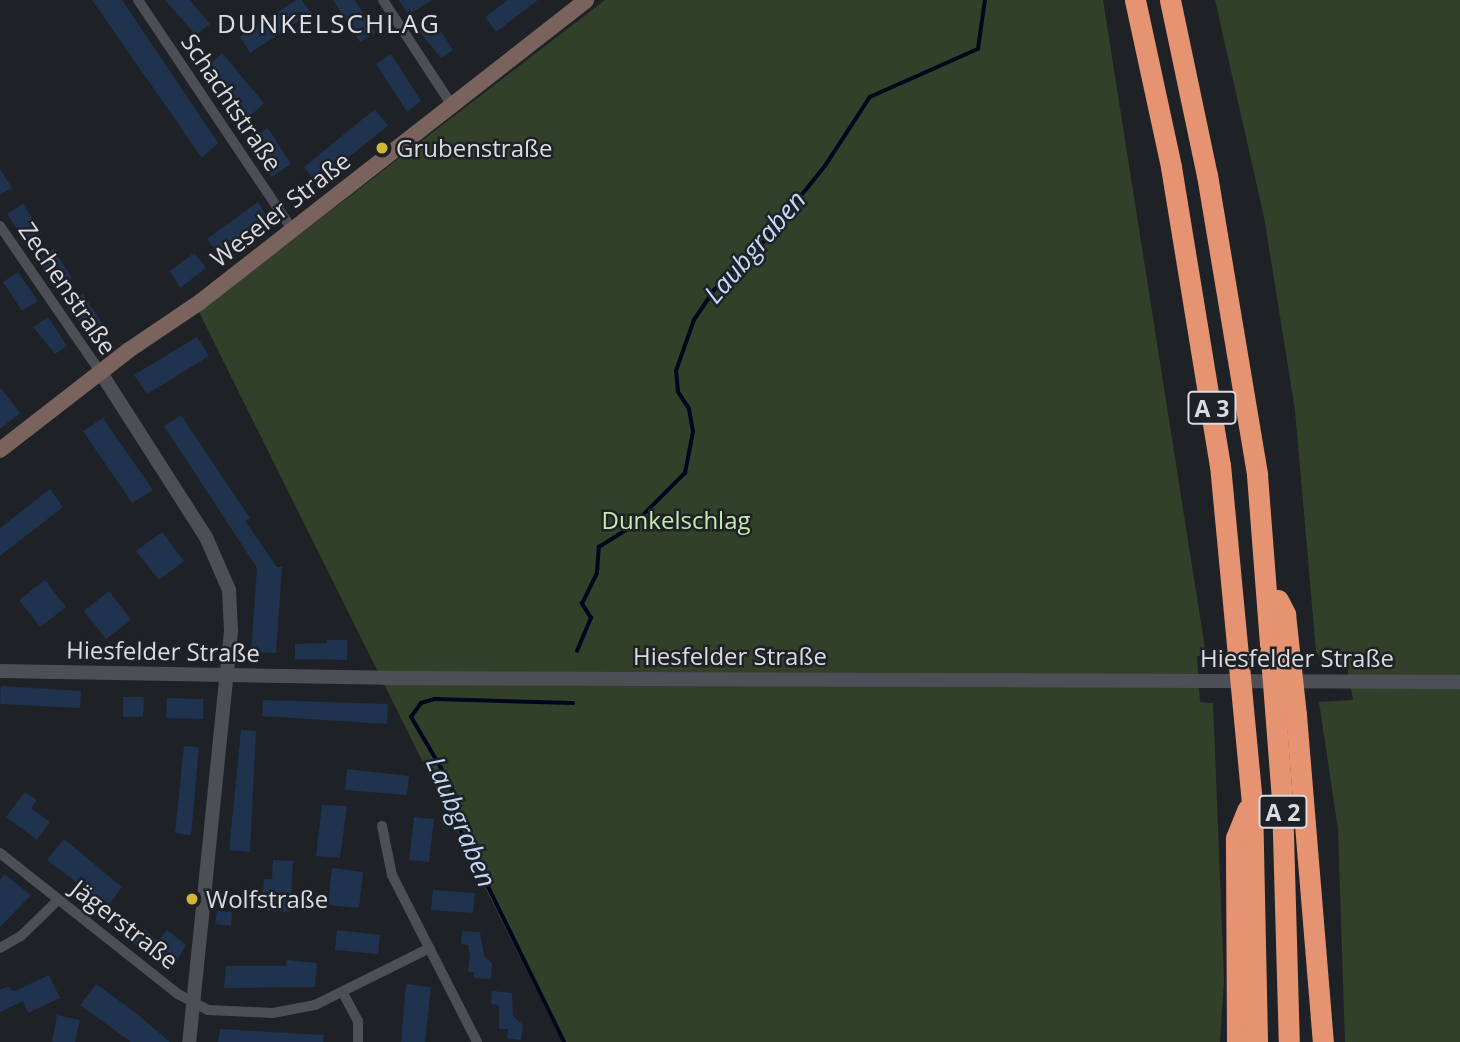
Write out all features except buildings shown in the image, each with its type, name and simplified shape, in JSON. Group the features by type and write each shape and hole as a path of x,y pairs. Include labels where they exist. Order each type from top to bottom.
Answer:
{"highway":[{"name":"A 3","path":"1135,0 1171,167 1220,465 1252,801"},
{"name":"A 3","path":"1170,0 1234,324 1269,583 1285,614 1316,923 1323,1042"},
{"name":"A 2","path":"1269,583 1286,885 1289,1042"},
{"path":"1242,1042 1236,838 1252,801"},
{"name":"A 2","path":"1252,801 1257,1042"},
{"path":"1237,866 1237,1042"}],"main road":[{"name":"Weseler Straße","path":"0,450 200,302 291,228 586,0"}],"street":[{"name":"Schachtstraße","path":"138,0 291,228"},
{"path":"383,0 451,104"},
{"name":"Zechenstraße","path":"0,226 101,373"},
{"path":"101,373 223,568 232,617 190,1042"},
{"name":"Hiesfelder Straße","path":"0,671 226,676 1460,682"},
{"path":"382,825 392,875 477,1042"},
{"name":"Jägerstraße","path":"0,853 193,1004"},
{"path":"0,948 21,936 58,900"},
{"path":"193,1004 208,1010 273,1013 314,1005 430,948"},
{"path":"343,993 358,1021 358,1042"}],"green space":[{"name":"Dunkelschlag","path":"605,0 1103,0 1206,655 1197,656 1200,702 1213,703 1224,979 1220,1042 562,1042 199,312"},
{"path":"1215,0 1460,0 1460,1042 1345,1042 1338,829 1319,702 1353,700 1347,667 1325,666 1316,651 1295,410 1264,217"}],"waterway":[{"name":"Laubgraben","path":"577,651 591,618 582,604 597,573 599,547 630,528 685,473 693,432 689,409 678,392 676,371 694,320 714,290 762,244 825,166 870,97 978,49 985,0"},
{"name":"Laubgraben","path":"564,1042 449,807 452,787 411,717 421,703 435,699 573,703"}],"place":[{"name":"Grubenstraße","path":"382,148"},
{"name":"Wolfstraße","path":"192,899"}],"district":[{"name":"DUNKELSCHLAG","path":"329,24"}]}
